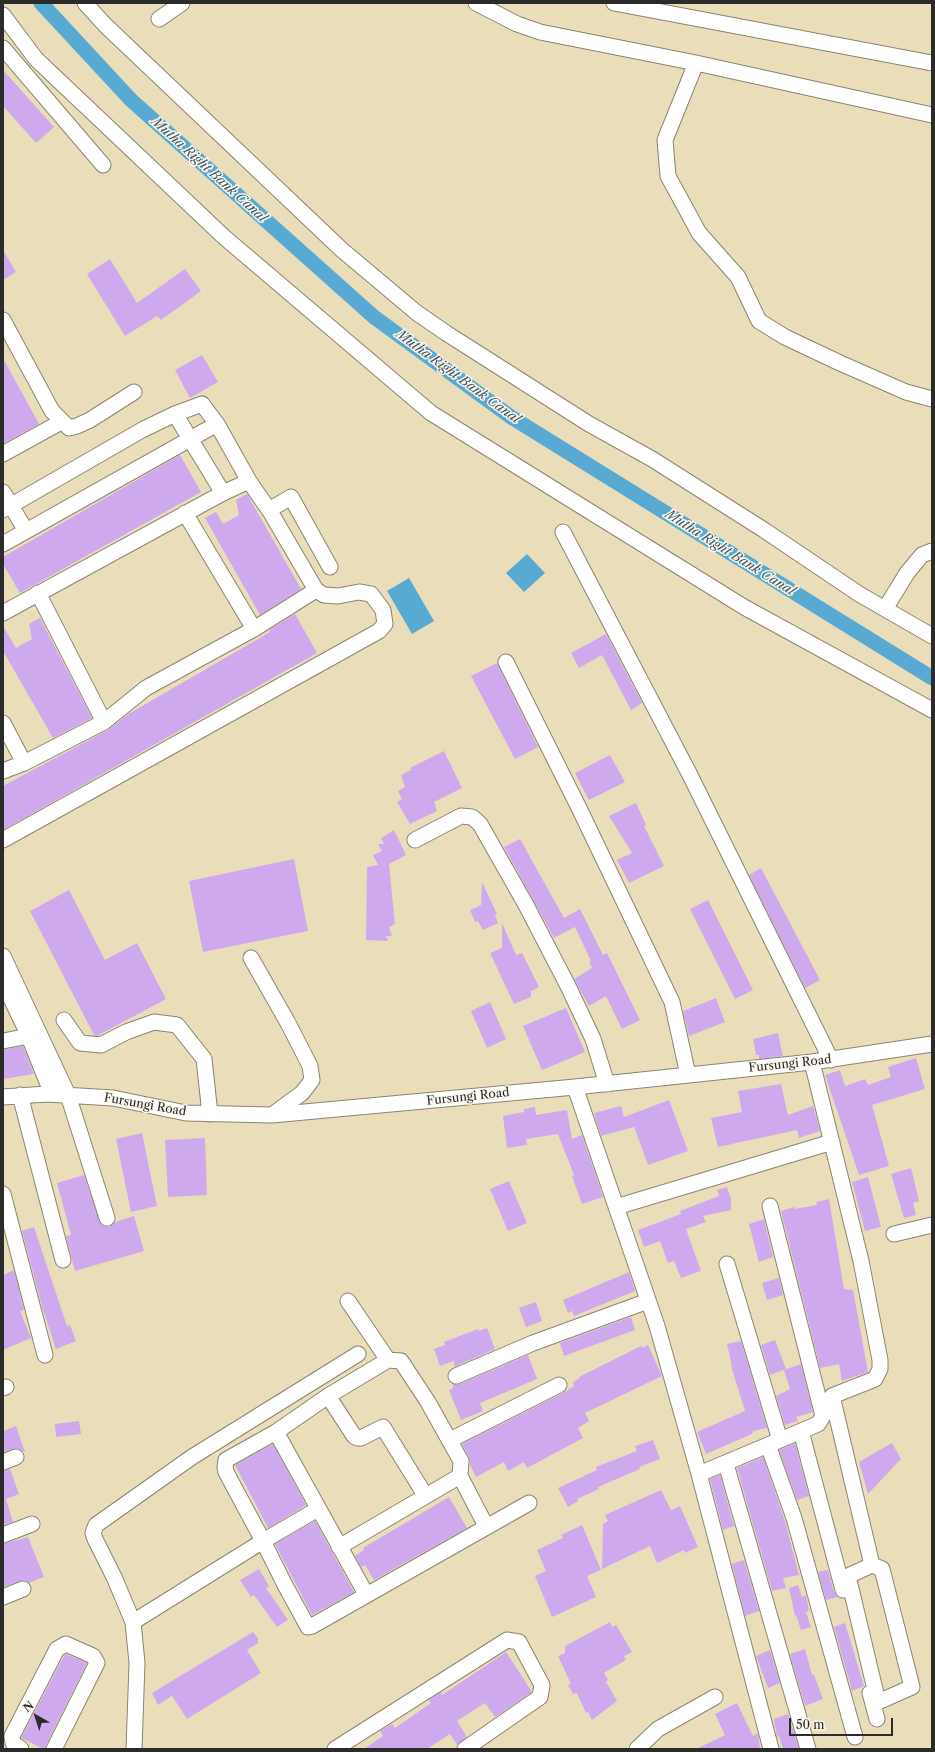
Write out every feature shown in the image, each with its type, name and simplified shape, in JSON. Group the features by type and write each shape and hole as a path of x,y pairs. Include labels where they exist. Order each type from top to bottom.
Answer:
{"street":[{"path":"85,3 105,24 342,250 417,312 446,333 582,420 652,459 859,594 932,636"},
{"path":"159,20 182,3"},
{"path":"476,3 517,24 540,32 696,63 932,115"},
{"path":"614,3 932,63"},
{"path":"3,15 36,59 224,237 431,413 744,607 932,710"},
{"path":"3,48 103,165"},
{"path":"696,63 665,140 668,176 699,233 738,277 759,321 785,337 840,363 906,392 932,399"},
{"path":"3,320 52,412 69,428 77,426 134,392"},
{"path":"3,840 379,631 385,624 383,610 371,594 359,592 338,596 324,595 316,590 269,510 249,481 217,424 202,404 175,414 142,430 7,508"},
{"path":"175,414 223,492"},
{"path":"3,454 61,422"},
{"path":"3,544 217,424"},
{"path":"3,613 223,492 249,481"},
{"path":"3,492 7,508 26,531"},
{"path":"269,510 291,497 330,567"},
{"path":"185,513 254,629"},
{"path":"563,532 690,775 831,1060"},
{"path":"885,609 907,573 922,555 932,551"},
{"path":"3,771 104,722 146,688 254,629 316,590"},
{"path":"38,593 104,722"},
{"path":"506,662 580,810 672,1002 688,1075"},
{"path":"3,723 24,762"},
{"path":"415,840 462,816 472,817 480,824 526,905 568,986 593,1039 607,1084"},
{"path":"3,956 68,1095 107,1218"},
{"path":"252,958 310,1066 312,1080 302,1093 272,1115"},
{"path":"3,982 29,1036 52,1094"},
{"path":"64,1020 80,1043 101,1045 126,1032 154,1022 177,1025 204,1059 210,1114"},
{"path":"3,1041 29,1036"},
{"name":"Fursungi Road","path":"3,1097 52,1094 113,1098 186,1113 272,1115 607,1084 831,1060 932,1044"},
{"path":"812,1062 861,1261 880,1360 880,1369 875,1379 832,1396 872,1565"},
{"path":"575,1087 648,1301 700,1474 771,1749"},
{"path":"20,1096 63,1260"},
{"path":"616,1207 832,1142"},
{"path":"3,1194 45,1355"},
{"path":"700,1474 818,1424 823,1416 770,1206"},
{"path":"894,1234 932,1225"},
{"path":"727,1264 794,1518 855,1738"},
{"path":"348,1301 388,1360"},
{"path":"456,1376 533,1343 648,1301"},
{"path":"134,1749 136,1663 133,1622 114,1577 95,1539 93,1533 96,1525 192,1457 358,1354"},
{"path":"486,1526 460,1476 461,1461 450,1440 404,1363 396,1360 388,1360 328,1396 276,1432 229,1458 225,1464 226,1472 286,1588 308,1627 529,1503"},
{"path":"450,1440 559,1385"},
{"path":"328,1396 354,1436 357,1438 361,1438 384,1427 425,1495"},
{"path":"801,1431 877,1719"},
{"path":"276,1432 366,1594"},
{"path":"726,1464 808,1749"},
{"path":"339,1547 425,1495 460,1476"},
{"path":"133,1622 263,1541 318,1509"},
{"path":"3,1535 32,1524"},
{"path":"872,1565 882,1569 912,1687 878,1702 848,1576 872,1565"},
{"path":"3,1597 23,1589"},
{"path":"335,1749 507,1640 519,1642 542,1685 540,1697 465,1749"},
{"path":"21,1749 13,1743 12,1736 57,1650 66,1644 93,1656 97,1663 54,1749"},
{"path":"637,1749 658,1729 715,1697"}],"water":[{"path":"527,554 545,573 524,592 506,573"},
{"path":"409,578 434,621 412,634 387,591"}],"building":[{"path":"3,70 54,127 36,143 3,106"},
{"path":"3,250 16,272 3,280"},
{"path":"110,259 137,303 185,269 201,291 161,320 157,316 125,336 87,274"},
{"path":"202,355 218,382 190,398 175,370"},
{"path":"3,358 39,424 3,444"},
{"path":"180,455 201,492 20,593 3,564 3,557"},
{"path":"247,494 301,589 260,615 205,518 216,512 223,524 239,515 236,500"},
{"path":"295,614 317,653 3,830 3,786 108,730 130,713 270,632 269,630"},
{"path":"40,618 92,718 53,738 3,651 3,626 16,648 32,639 29,624"},
{"path":"606,634 642,703 631,710 602,655 579,668 571,653"},
{"path":"497,663 538,747 515,759 471,676"},
{"path":"444,751 462,788 434,802 437,811 410,824 397,802 402,799 398,791 405,787 401,775 411,770 410,768"},
{"path":"610,755 625,782 589,800 575,773"},
{"path":"636,803 646,825 644,826 664,866 629,883 617,860 632,853 609,816"},
{"path":"394,830 406,855 389,864 395,924 389,927 392,936 386,936 388,941 366,940 367,867 378,865 373,855 382,851 378,844 384,844 381,838"},
{"path":"520,839 564,918 580,909 603,955 607,953 640,1020 622,1029 606,996 589,1006 574,979 592,968 589,962 591,961 575,927 554,938 504,847"},
{"path":"294,859 308,931 203,952 189,881"},
{"path":"761,868 820,980 805,988 749,875"},
{"path":"482,882 497,914 495,915 498,923 483,930 478,921 475,922 470,910 481,905"},
{"path":"69,890 105,960 137,943 166,999 97,1036 94,1035 30,911"},
{"path":"708,900 753,990 735,999 690,909"},
{"path":"502,923 516,955 522,953 539,987 531,991 531,997 514,1004 490,953 502,948"},
{"path":"716,998 725,1022 689,1036 683,1011"},
{"path":"490,1002 506,1039 487,1048 471,1011"},
{"path":"566,1008 585,1052 542,1070 523,1026"},
{"path":"778,1033 783,1056 759,1059 759,1055 756,1055 753,1039"},
{"path":"23,1046 34,1074 3,1079 3,1050"},
{"path":"916,1058 925,1089 872,1105 889,1166 859,1175 825,1075 840,1070 845,1086 865,1079 868,1085 891,1077 888,1067"},
{"path":"781,1084 788,1115 813,1106 820,1131 799,1138 797,1130 718,1147 711,1118 742,1112 738,1091"},
{"path":"669,1100 688,1151 648,1165 634,1127 601,1136 594,1113 621,1106 624,1117"},
{"path":"535,1107 536,1115 567,1110 572,1139 582,1135 603,1197 582,1204 572,1176 574,1175 558,1134 526,1139 527,1145 507,1148 503,1116 524,1112 524,1109"},
{"path":"142,1133 157,1206 131,1212 116,1139"},
{"path":"205,1138 207,1195 168,1197 165,1140"},
{"path":"911,1168 919,1201 913,1203 916,1215 904,1218 891,1174"},
{"path":"84,1175 101,1224 109,1227 115,1222 134,1216 144,1251 75,1271 66,1236 71,1235 57,1183"},
{"path":"868,1177 881,1227 865,1231 852,1182"},
{"path":"509,1181 527,1223 508,1231 490,1189"},
{"path":"727,1187 731,1199 731,1210 703,1216 706,1222 686,1229 701,1271 681,1278 674,1261 668,1263 660,1241 644,1247 638,1230 681,1214 680,1211 719,1196 717,1190"},
{"path":"829,1199 844,1289 853,1290 868,1372 842,1381 839,1364 820,1368 781,1211 795,1207 795,1209 817,1205 816,1202"},
{"path":"764,1219 773,1257 759,1262 749,1224"},
{"path":"34,1227 67,1326 70,1325 76,1341 56,1349 43,1310 22,1231"},
{"path":"14,1270 24,1310 20,1311 31,1338 3,1350 3,1275"},
{"path":"629,1272 635,1291 574,1316 572,1311 568,1313 563,1300"},
{"path":"779,1278 783,1295 767,1300 762,1283"},
{"path":"536,1302 542,1321 526,1327 519,1308"},
{"path":"631,1317 635,1330 564,1356 560,1343"},
{"path":"487,1328 495,1349 454,1367 454,1361 440,1366 434,1349 445,1345 444,1342 478,1329 479,1331"},
{"path":"775,1340 786,1369 770,1375 761,1345"},
{"path":"741,1341 767,1428 753,1431 752,1434 706,1454 697,1432 745,1411 731,1366 727,1344"},
{"path":"648,1345 662,1376 585,1413 589,1421 578,1428 583,1438 527,1468 524,1462 508,1471 504,1462 476,1477 470,1465 469,1457 462,1444 563,1393 574,1386 573,1382 580,1378 579,1377 641,1346 642,1348"},
{"path":"528,1355 537,1379 480,1403 483,1411 461,1420 449,1390 453,1388 453,1384 460,1384"},
{"path":"801,1364 813,1412 796,1417 798,1421 785,1425 776,1396 790,1389 784,1370"},
{"path":"79,1421 81,1434 56,1437 55,1424"},
{"path":"16,1426 25,1452 17,1448 3,1452 3,1431"},
{"path":"653,1440 660,1459 639,1467 640,1469 598,1487 599,1489 577,1499 578,1501 568,1507 558,1488 597,1470 596,1467 637,1451 635,1446"},
{"path":"795,1443 809,1496 797,1500 779,1450"},
{"path":"892,1443 901,1459 868,1494 859,1462"},
{"path":"273,1444 306,1505 268,1528 235,1465"},
{"path":"763,1457 785,1521 799,1575 783,1578 786,1588 772,1591 737,1468"},
{"path":"10,1469 19,1494 6,1499 13,1522 3,1525 3,1471"},
{"path":"720,1475 734,1526 723,1530 710,1479"},
{"path":"661,1490 671,1510 680,1506 698,1547 685,1553 684,1550 657,1563 650,1546 602,1569 603,1524 608,1521 605,1515"},
{"path":"449,1497 467,1528 374,1580 365,1565 361,1567 355,1556 364,1550 363,1548"},
{"path":"315,1521 354,1592 312,1615 275,1544"},
{"path":"582,1525 601,1570 587,1576 596,1597 552,1617 535,1576 546,1571 537,1550 563,1538 561,1535"},
{"path":"28,1537 44,1577 29,1583 25,1580 3,1587 3,1544"},
{"path":"744,1560 759,1611 745,1616 732,1564"},
{"path":"259,1569 269,1586 266,1588 288,1620 277,1627 254,1595 251,1597 240,1580"},
{"path":"828,1570 834,1592 838,1597 826,1600 818,1572"},
{"path":"798,1585 802,1597 806,1595 809,1611 806,1612 811,1627 801,1630 796,1615 795,1616 789,1588"},
{"path":"610,1622 612,1627 616,1625 632,1652 624,1656 626,1660 604,1673 608,1680 606,1682 617,1701 592,1720 588,1712 586,1713 577,1693 573,1694 568,1685 571,1684 558,1656 565,1653 565,1646"},
{"path":"845,1623 864,1686 852,1691 834,1627"},
{"path":"253,1632 258,1638 258,1643 247,1650 261,1673 187,1719 172,1696 158,1705 152,1693"},
{"path":"805,1649 812,1675 814,1675 823,1699 805,1706 790,1654"},
{"path":"770,1650 780,1683 768,1688 756,1656"},
{"path":"506,1652 532,1692 495,1717 485,1703 457,1721 467,1737 457,1745 450,1734 427,1749 364,1749 383,1736 380,1731 392,1724 395,1728 431,1703 429,1700 441,1692 442,1695"},
{"path":"66,1654 87,1663 44,1749 21,1738"},
{"path":"737,1703 753,1736 758,1733 760,1749 696,1749 725,1735 715,1714"},
{"path":"788,1714 799,1749 783,1749 779,1736 777,1737 774,1719"}],"waterway":[{"name":"Mutha Right Bank Canal","path":"41,3 131,100 374,317 511,417 932,678"}]}
